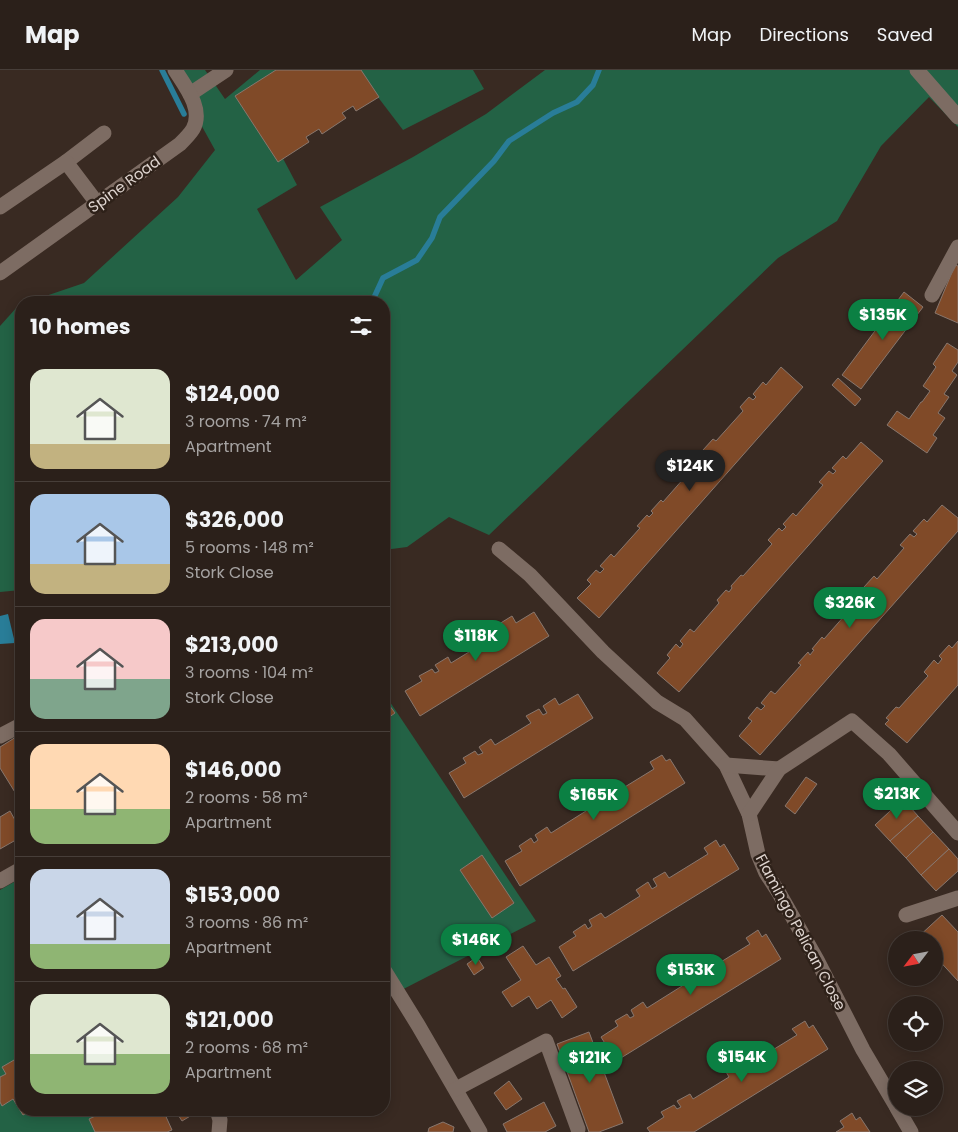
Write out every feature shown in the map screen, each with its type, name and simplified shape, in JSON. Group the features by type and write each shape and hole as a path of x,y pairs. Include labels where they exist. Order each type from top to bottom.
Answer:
{"street":[{"name":"Spine Road","path":"0,272 180,144 194,129 195,106 175,70"},
{"path":"190,94 226,70"},
{"path":"916,70 958,117"},
{"path":"0,207 104,134"},
{"path":"66,162 97,203"},
{"path":"932,295 958,247"},
{"name":"Flamingo Pelican Close","path":"499,549 530,575 603,652 657,702 685,719 726,765 749,814 758,854 766,873 817,960 863,1050 888,1092"},
{"path":"749,814 778,769 852,721 889,754 958,834"},
{"path":"0,736 15,728"},
{"path":"726,765 778,769"},
{"path":"0,881 15,873"},
{"path":"906,915 958,898"},
{"path":"390,980 480,1132"},
{"path":"456,1089 546,1041 578,1129"},
{"path":"219,1116 219,1132"},
{"name":"Flamingo Pelican Close","path":"902,1116 911,1132"}],"green space":[{"path":"178,70 205,70 225,99 260,70 296,70 278,149 297,185 257,209 296,280 342,240 320,207 413,157 486,114 545,70 958,70 958,127 929,97 881,146 837,221 778,258 489,535 449,517 407,547 390,549 390,296 46,296 84,283 178,197 215,150 189,103"},
{"path":"360,70 473,70 484,89 403,130 371,88"},
{"path":"15,309 15,591 0,592 0,326"},
{"path":"390,702 536,921 390,996"},
{"path":"15,881 15,1116 153,1116 122,1132 0,1132 0,890"}],"water":[{"path":"8,614 15,643 0,644 0,616"}],"building":[{"path":"276,70 361,70 379,97 356,111 353,106 342,113 346,118 322,134 319,129 306,137 309,142 278,162 235,96"},
{"path":"955,265 958,266 958,323 935,313"},
{"path":"904,292 923,307 861,389 842,375"},
{"path":"947,343 958,350 958,362 952,371 957,375 944,394 949,397 938,413 945,418 933,435 937,438 927,453 887,425 897,411 909,419 922,402 930,391 923,386 936,367 933,364"},
{"path":"781,367 803,387 599,618 577,598 591,584 587,580 596,570 600,573 604,569 600,566 611,554 614,557 640,528 637,526 647,515 649,517 653,513 651,511 661,500 663,502 692,469 688,466 699,454 702,457 706,453 703,450 713,439 716,441 743,411 740,407 749,397 753,400 756,397 753,394 763,382 766,385"},
{"path":"838,378 861,399 855,406 832,385"},
{"path":"861,442 883,461 679,692 657,673 670,658 667,655 676,644 680,648 683,644 680,641 690,629 694,632 719,603 717,600 726,590 729,592 732,588 731,586 741,575 743,576 772,544 768,540 779,528 782,531 786,527 783,524 793,513 796,516 823,485 819,482 829,471 833,474 836,471 832,468 843,456 846,459"},
{"path":"942,505 958,518 958,531 760,755 739,736 752,721 748,718 757,707 761,710 765,706 761,703 771,691 775,694 801,665 798,663 808,652 810,655 814,650 812,649 822,637 824,639 853,606 850,603 860,591 863,594 867,590 864,587 874,576 877,579 904,548 900,545 910,534 914,537 917,534 913,531 924,519 927,522"},
{"path":"534,612 549,636 420,716 405,691 422,681 419,676 432,669 435,673 439,671 435,665 448,657 451,663 487,641 483,634 495,627 499,633 504,631 499,624 512,616 516,623"},
{"path":"958,641 958,685 907,743 885,724 889,720 886,718 896,707 899,708 928,676 924,672 934,660 938,664 942,659 939,656 949,645 952,648"},
{"path":"578,694 593,718 464,798 449,773 466,763 463,758 475,751 478,755 483,753 479,747 491,739 495,745 531,723 526,716 539,709 543,715 547,713 543,706 555,698 559,705"},
{"path":"390,706 395,713 390,717"},
{"path":"15,738 15,792 0,768 0,747"},
{"path":"662,755 666,761 670,759 685,783 520,886 505,861 522,851 519,846 531,838 534,843 538,840 535,835 547,827 551,833 586,811 582,804 594,796 598,803 603,800 599,794 611,786 615,793 654,769 650,762"},
{"path":"806,777 817,784 795,814 785,806"},
{"path":"903,799 918,816 890,841 875,825"},
{"path":"10,811 15,820 15,840 0,849 0,817"},
{"path":"918,816 933,832 906,858 890,841"},
{"path":"933,832 949,849 921,875 906,858"},
{"path":"716,840 720,847 724,844 739,869 573,971 559,947 576,936 573,932 585,924 588,929 592,926 589,920 601,913 605,918 640,896 636,890 648,882 652,889 657,886 653,879 665,872 669,878 708,854 704,848"},
{"path":"949,849 958,859 958,871 936,891 921,875"},
{"path":"482,855 514,903 492,918 460,870"},
{"path":"942,915 958,932 958,981 943,965 943,931 925,931"},
{"path":"758,930 762,937 766,934 781,959 616,1061 601,1037 618,1026 615,1021 627,1014 630,1018 634,1016 631,1010 643,1002 647,1008 682,986 678,980 690,972 694,979 699,976 695,969 707,961 711,968 750,944 746,938"},
{"path":"523,946 536,965 549,957 561,976 556,979 563,989 565,988 577,1007 562,1018 551,1000 537,1009 529,996 512,1007 502,992 521,980 506,957"},
{"path":"477,957 484,968 474,975 467,964"},
{"path":"805,1021 809,1028 813,1025 828,1049 694,1132 650,1132 647,1128 664,1117 661,1112 674,1105 677,1109 681,1107 677,1101 690,1094 693,1099 729,1077 725,1070 737,1063 741,1069 746,1067 742,1060 754,1052 758,1059 797,1035 792,1029"},
{"path":"589,1032 623,1123 599,1132 589,1132 557,1044"},
{"path":"15,1059 15,1102 13,1099 2,1106 0,1102 0,1077 6,1074 2,1067"},
{"path":"509,1081 522,1099 506,1110 494,1093"},
{"path":"544,1102 556,1126 545,1132 507,1132 503,1124"},
{"path":"852,1113 856,1120 860,1117 870,1132 836,1132 844,1127 840,1121"},
{"path":"95,1116 166,1116 172,1130 167,1132 95,1132 89,1119"},
{"path":"179,1116 190,1116 182,1121"},
{"path":"443,1122 454,1127 453,1132 428,1132 429,1128"}],"waterway":[{"path":"162,70 184,114"},
{"path":"375,296 383,278 417,260 432,238 440,217 494,161 509,141 553,113 577,102 593,85 599,70"}]}
